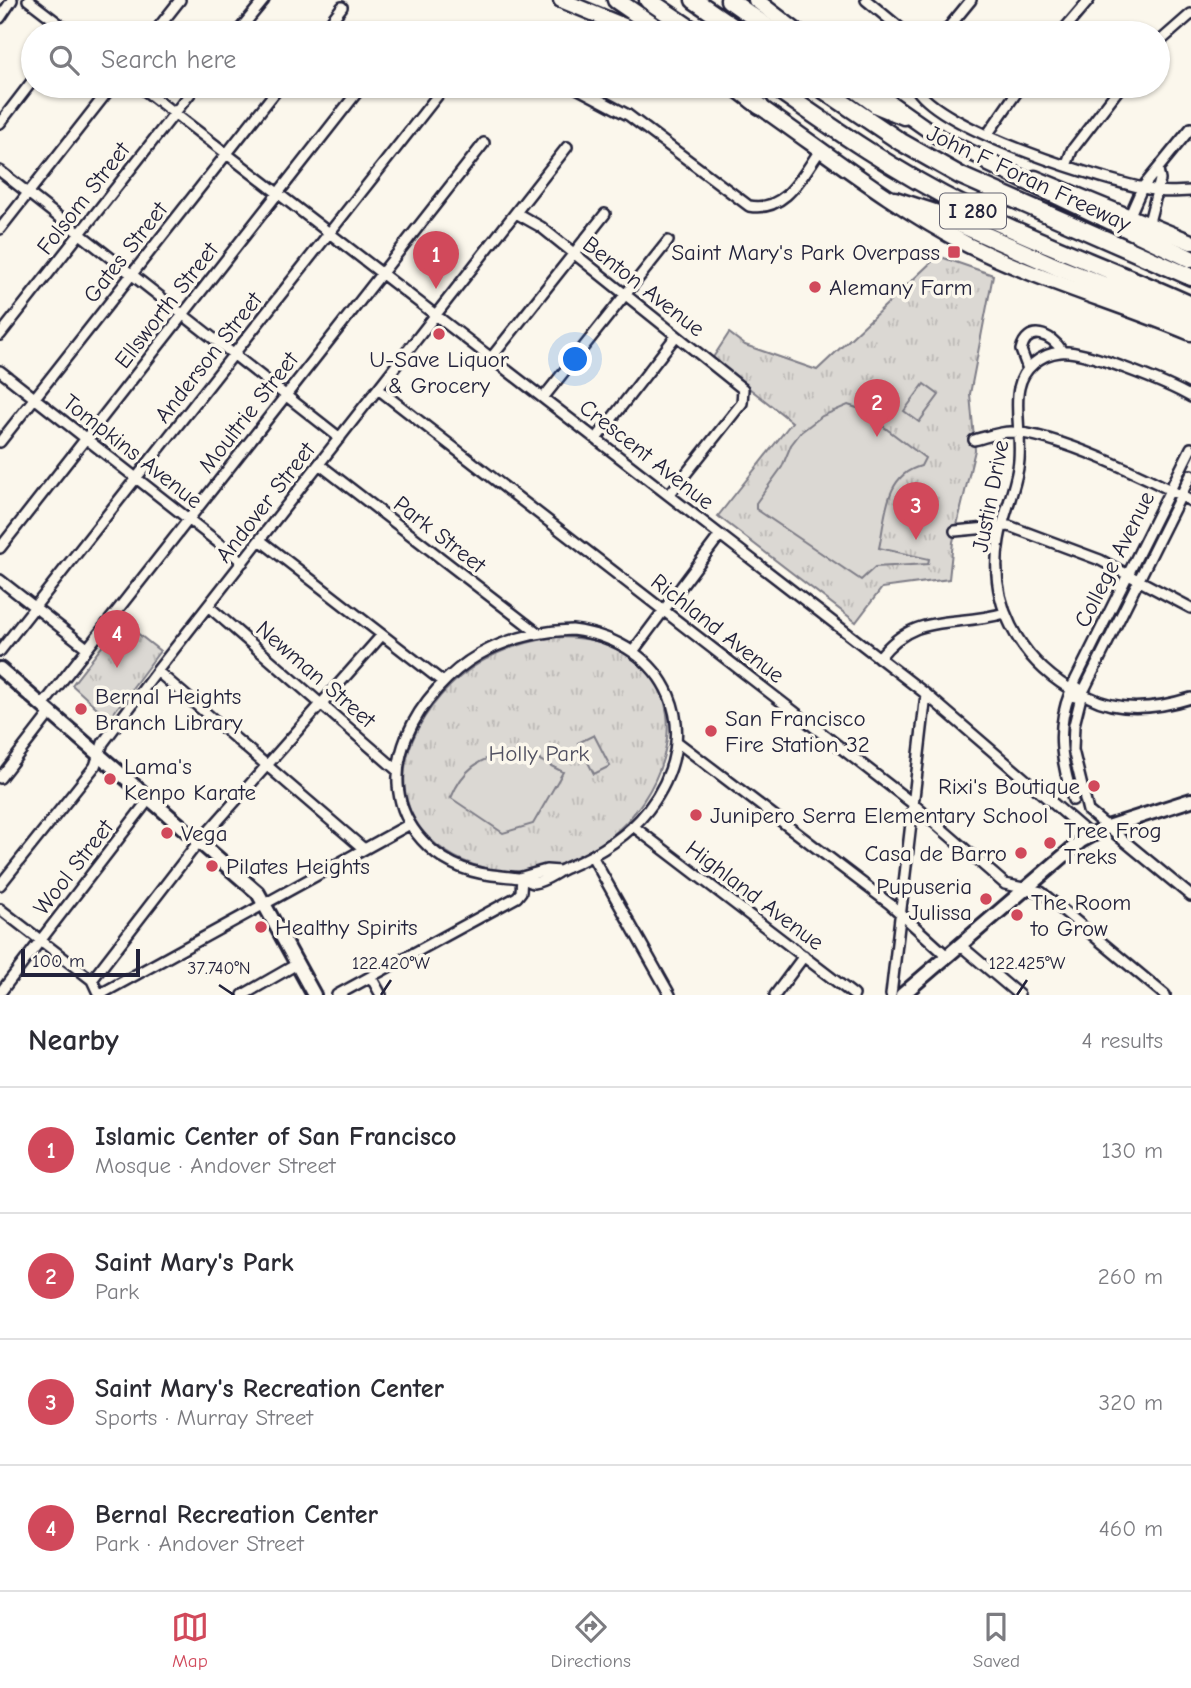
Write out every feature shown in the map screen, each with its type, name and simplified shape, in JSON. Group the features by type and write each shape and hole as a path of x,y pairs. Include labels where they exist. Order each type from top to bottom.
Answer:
{"highway":[{"path":"615,0 646,21"},
{"path":"648,0 679,21"},
{"path":"694,0 725,21"},
{"path":"729,0 759,21"},
{"path":"749,98 760,106"},
{"name":"I 280","path":"790,98 875,156 935,191 997,222 1191,305"},
{"name":"John F Foran Freeway","path":"836,98 901,142 961,176 1191,277"},
{"path":"867,98 904,116"},
{"path":"989,163 1191,258"},
{"path":"895,200 934,213 1044,262 1191,319"}],"main road":[{"path":"561,0 612,21"},
{"path":"756,0 783,21"},
{"path":"881,98 904,116 989,163 1149,222 1191,242"},
{"path":"760,106 942,231 1015,267 1191,333"}],"street":[{"path":"0,18 12,0"},
{"path":"28,0 55,21"},
{"path":"163,21 180,0"},
{"path":"247,21 264,0"},
{"path":"866,0 891,21"},
{"path":"954,21 971,0"},
{"path":"1071,21 1089,0"},
{"path":"332,21 342,8"},
{"path":"1170,32 1191,14"},
{"path":"0,123 21,96"},
{"path":"0,229 103,98"},
{"name":"Crescent Avenue","path":"155,98 926,694 1090,835"},
{"name":"Folsom Street","path":"0,335 186,98"},
{"name":"Gates Street","path":"0,442 270,98"},
{"name":"Ellsworth Street","path":"0,548 353,98"},
{"name":"Anderson Street","path":"0,651 436,98"},
{"path":"599,98 650,131 749,206 768,206 787,197 821,149"},
{"path":"926,98 987,135 1036,158 1156,191 1191,191"},
{"path":"987,135 1013,98"},
{"path":"1066,166 1072,150 1112,98"},
{"path":"1130,215 1142,188 1191,128"},
{"name":"Moultrie Street","path":"0,778 87,648 484,143"},
{"name":"Andover Street","path":"0,885 95,766 103,743 157,671 567,147"},
{"path":"1149,222 1158,170"},
{"path":"0,171 340,438"},
{"name":"Benton Avenue","path":"516,213 541,227 572,255 745,393 742,403 669,495"},
{"path":"491,358 605,214"},
{"path":"543,398 668,241"},
{"name":"Justin Drive","path":"1191,397 1103,362 1062,351 1054,340 1043,334 1029,337 1021,350 1028,369 1018,388 1021,433 1017,475 1002,525 996,570 1005,613 1030,657 1071,690 1108,704 1142,707 1191,698"},
{"path":"596,439 676,336"},
{"path":"1028,369 1043,357 1062,351"},
{"name":"Tompkins Avenue","path":"0,371 243,562"},
{"name":"Richland Avenue","path":"378,389 912,803 1005,884 1041,892 1166,995"},
{"path":"974,440 1004,432 1021,433 1074,449 1191,501"},
{"name":"College Avenue","path":"1073,800 1063,764 1060,737 1064,709 1191,448"},
{"name":"Park Street","path":"319,464 538,633"},
{"name":"College Avenue","path":"1191,475 1083,695 1073,737 1088,811 1191,897"},
{"path":"955,531 1002,525 1068,546 1139,578 1191,608"},
{"path":"634,650 720,535"},
{"path":"260,540 443,682"},
{"path":"0,580 87,648"},
{"name":"Newman Street","path":"208,606 398,771"},
{"path":"879,658 898,636 915,627 1005,613"},
{"path":"588,632 634,650 663,684 674,710 676,741 664,785 633,826 592,856 560,871 546,870 522,877 490,875 460,867 432,850 410,824 401,798 398,771 404,741 416,715 443,682 480,654 538,633 588,632"},
{"path":"92,980 193,849 382,635"},
{"path":"1,671 258,893 314,995"},
{"path":"157,671 364,849"},
{"path":"891,995 926,694"},
{"path":"676,741 900,914 947,956"},
{"path":"1063,812 1082,789"},
{"name":"Wool Street","path":"0,993 150,798"},
{"path":"902,995 1090,835 1191,800"},
{"path":"0,909 92,980 99,995 410,824"},
{"name":"Highland Avenue","path":"633,826 854,995"},
{"path":"592,856 670,995"},
{"path":"337,995 516,897 521,892 522,877"},
{"path":"960,945 1019,995"},
{"path":"775,995 804,956"},
{"path":"243,995 298,964"},
{"path":"371,976 381,995"}],"green space":[{"path":"938,256 993,275 970,394 975,450 953,542 949,579 882,588 856,622 718,516 792,422 712,359 729,333 745,345 817,370"},
{"path":"924,384 939,395 919,422 904,411"},
{"path":"848,405 860,409 925,458 921,466 900,478 893,488 879,548 929,559 928,564 875,567 861,580 756,509 756,503 782,467 791,445 801,432 822,416"},
{"path":"122,621 160,651 109,719 72,685"},
{"name":"Holly Park","path":"556,637 616,647 652,675 667,714 663,758 643,801 608,839 562,864 505,871 464,861 429,838 413,815 405,791 405,766 412,741 424,717 460,677 481,662 508,649"},
{"path":"594,735 610,766 594,774 578,743"},
{"path":"509,752 530,755 563,772 533,824 503,833 451,798 461,779 473,766"}],"place":[{"name":"Saint Mary's Park Overpass","path":"954,252"},
{"name":"Alemany Farm","path":"815,287"},
{"name":"Islamic Center of San Francisco","path":"436,289"},
{"name":"U-Save Liquor & Grocery","path":"439,334"},
{"name":"Saint Mary's Park","path":"877,437"},
{"name":"Saint Mary's Recreation Center","path":"916,540"},
{"name":"Bernal Recreation Center","path":"117,668"},
{"name":"Bernal Heights Branch Library","path":"81,709"},
{"name":"San Francisco Fire Station 32","path":"711,731"},
{"name":"Lama's Kenpo Karate","path":"110,779"},
{"name":"Rixi's Boutique","path":"1094,786"},
{"name":"Junipero Serra Elementary School","path":"696,815"},
{"name":"Vega","path":"167,833"},
{"name":"Tree Frog Treks","path":"1050,843"},
{"name":"Casa de Barro","path":"1021,853"},
{"name":"Pilates Heights","path":"212,866"},
{"name":"Pupuseria Julissa","path":"986,899"},
{"name":"The Room to Grow","path":"1017,915"},
{"name":"Healthy Spirits","path":"261,927"}]}
